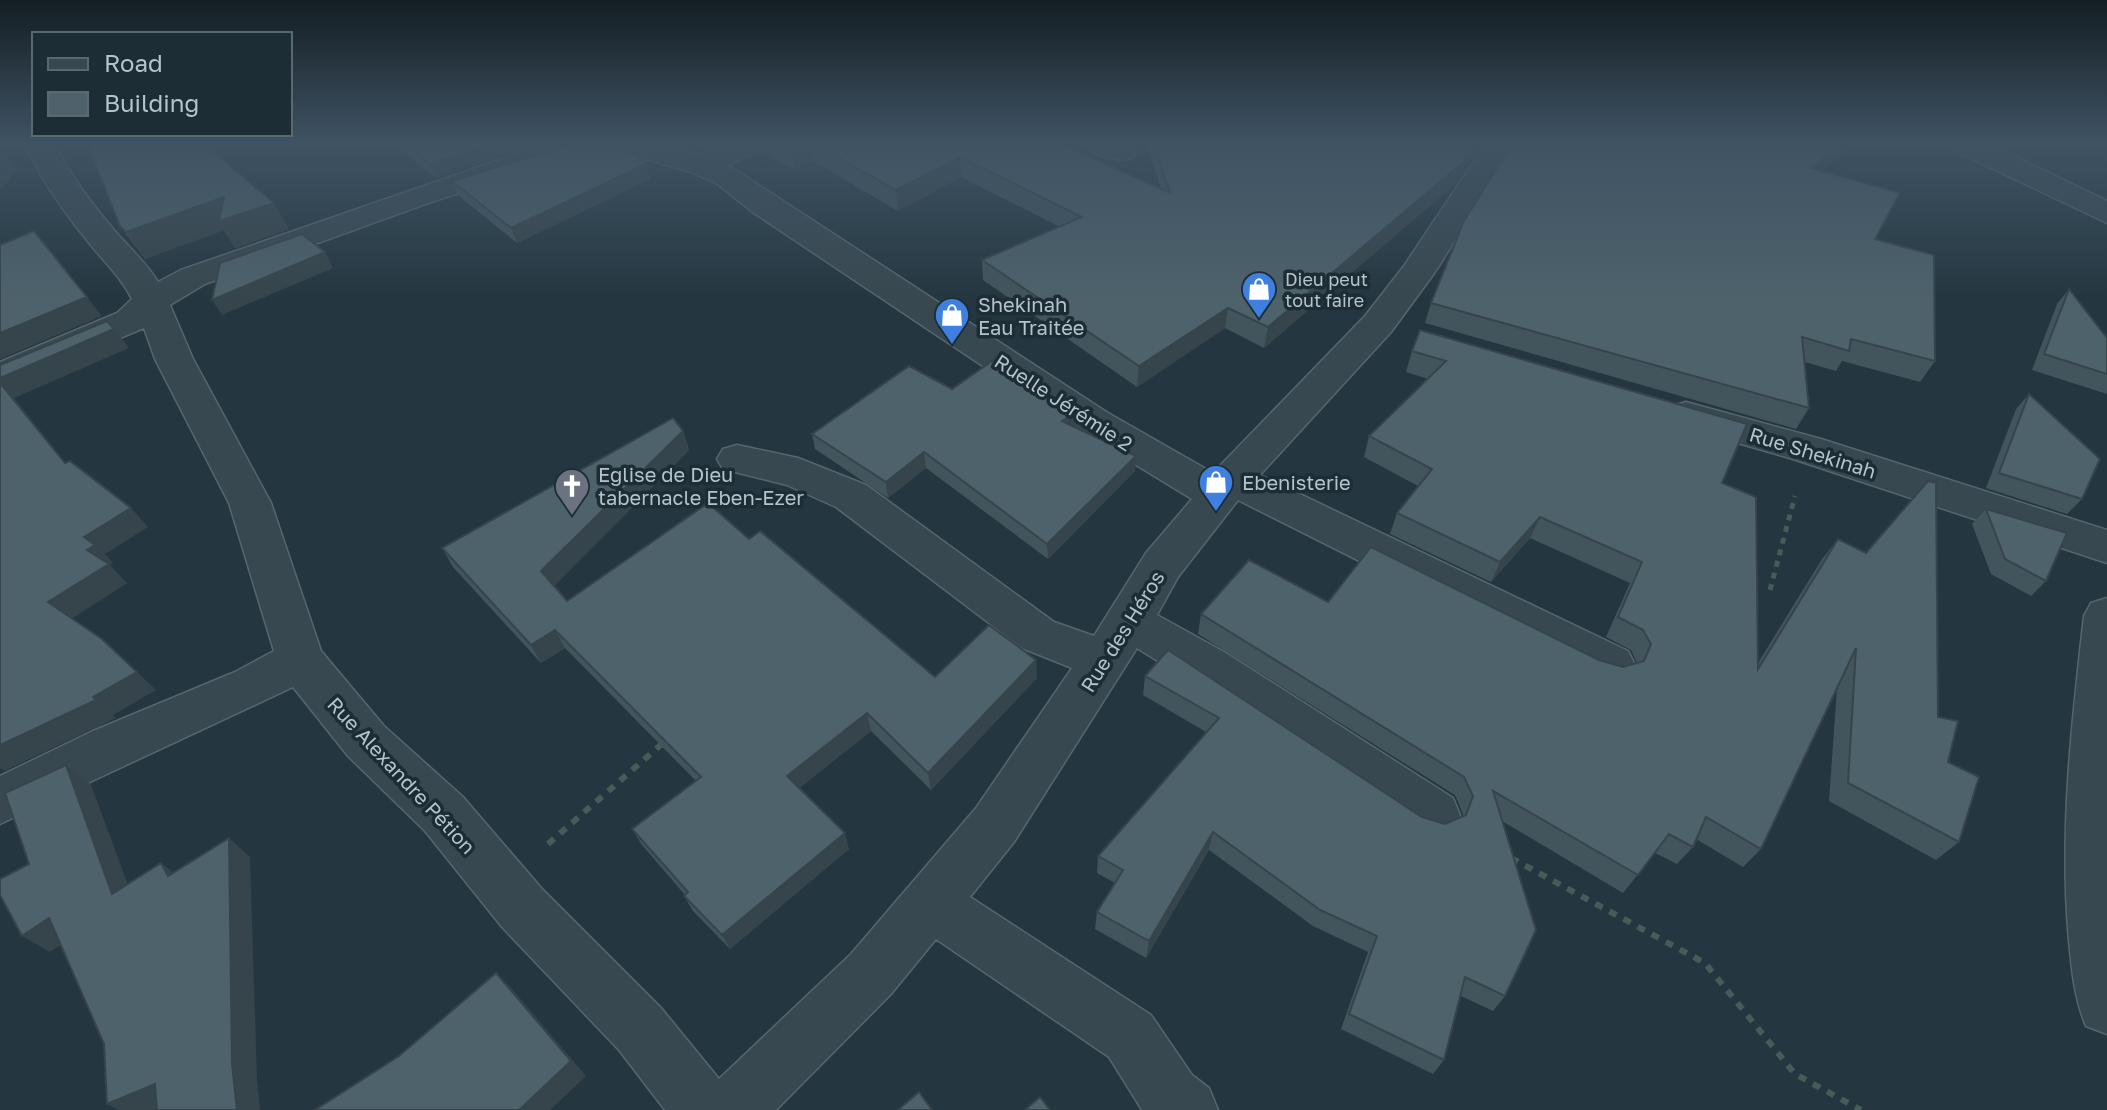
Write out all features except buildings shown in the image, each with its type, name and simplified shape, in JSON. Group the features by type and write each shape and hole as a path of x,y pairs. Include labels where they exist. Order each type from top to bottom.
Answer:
{"street":[{"name":"Rue Alexandre Pétion","path":"69,195 103,239 135,272 151,301 174,359 250,503 300,660 366,741 444,814 502,885 640,1029 704,1110"},
{"path":"0,376 130,321 151,301 193,277 423,195"},
{"name":"Ruelle Jérémie 2","path":"751,195 1094,422 1225,487 1611,665"},
{"name":"Rue des Héros","path":"732,1110 871,974 995,825 1117,641 1162,565 1225,487 1399,331 1418,272 1468,195"},
{"path":"2069,195 2107,213"},
{"name":"Rue Shekinah","path":"1645,403 1807,449 2107,547"},
{"path":"737,459 798,473 851,496 1038,635 1173,643 1391,790 1434,815"},
{"path":"2107,616 2093,741 2092,861 2095,945 2107,1005"},
{"path":"0,801 111,746 252,686 300,660"},
{"path":"930,903 1130,1036 1170,1097 1187,1110"}],"path":[{"path":"1770,590 1807,449"},
{"path":"502,885 668,738"},
{"path":"1434,815 1705,963 1795,1074 1861,1110"}],"place":[{"name":"Dieu peut tout faire","path":"1259,320"},
{"name":"Shekinah Eau Traitée","path":"952,346"},
{"name":"Ebenisterie","path":"1216,513"},
{"name":"Eglise de Dieu tabernacle Eben-Ezer","path":"572,517"}]}
